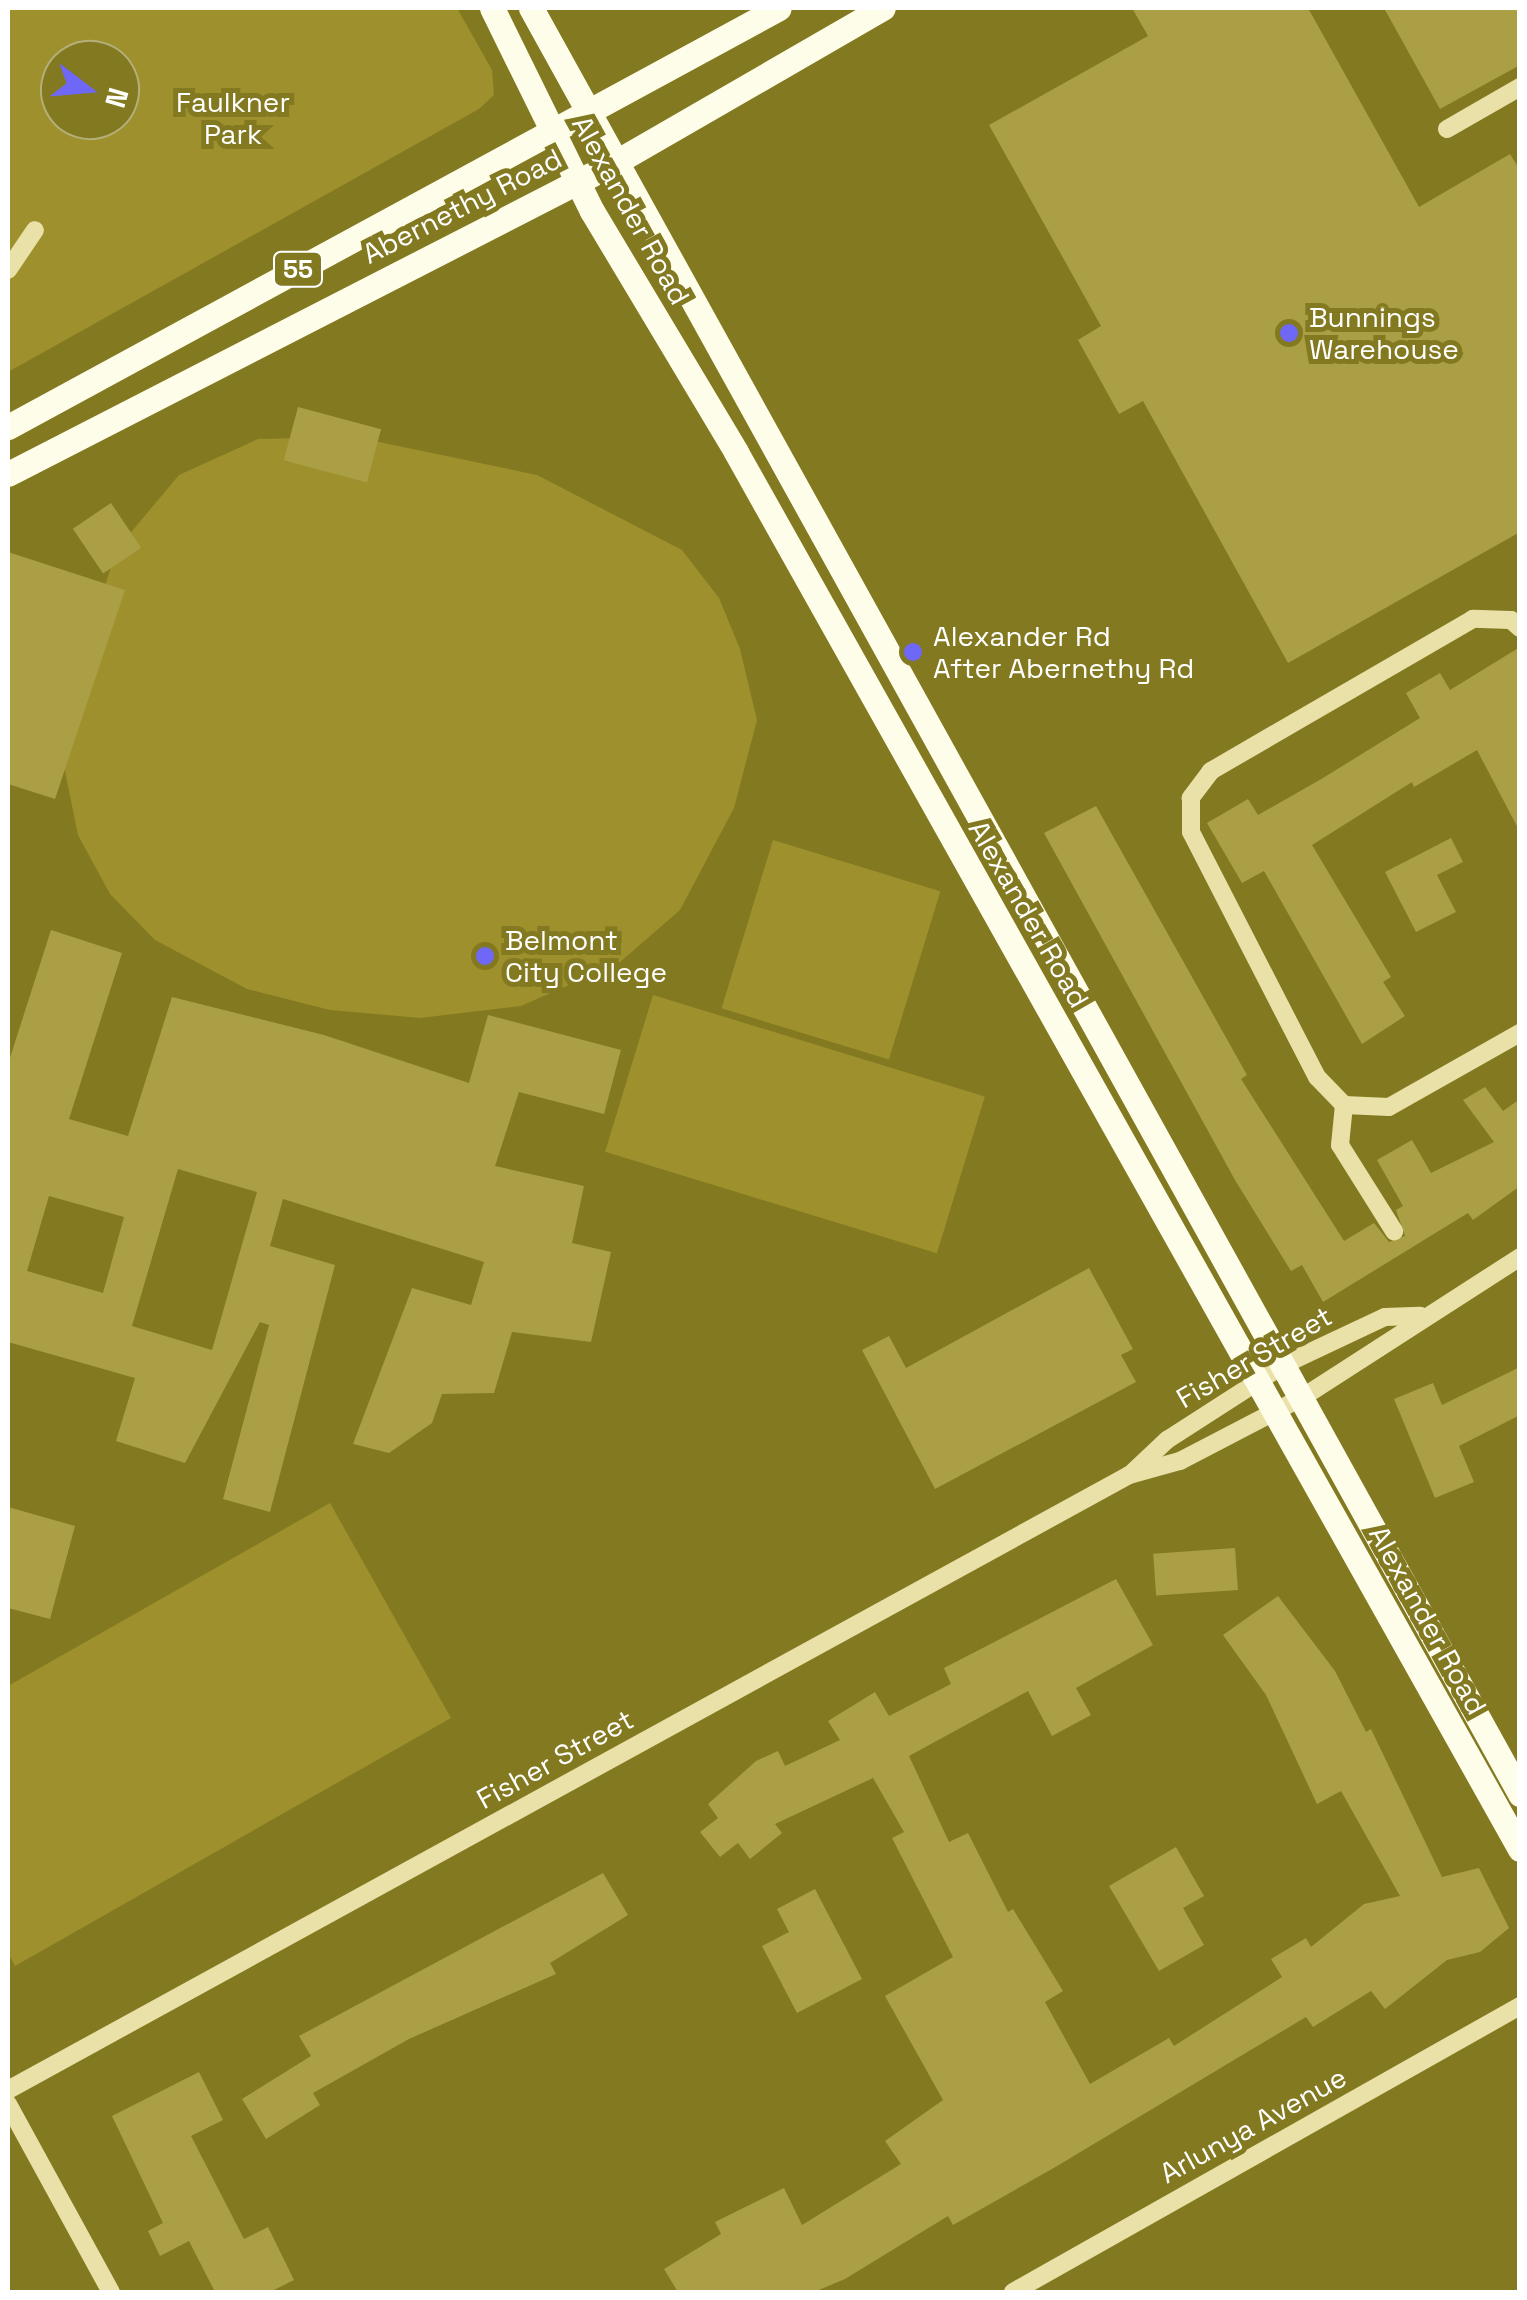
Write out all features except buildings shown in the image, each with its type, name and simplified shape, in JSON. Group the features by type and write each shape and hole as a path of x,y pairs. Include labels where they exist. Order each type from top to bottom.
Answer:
{"main road":[{"name":"Alexander Road","path":"492,8 577,181 1260,1378 1520,1849"},
{"name":"Alexander Road","path":"530,8 1520,1794"},
{"name":"Abernethy Road","path":"8,427 779,8"},
{"name":"Abernethy Road","path":"8,474 616,162 884,8"}],"street":[{"path":"1447,128 1520,87"},
{"path":"8,270 34,230"},
{"path":"1520,628 1511,620 1473,620 1212,771 1191,798 1191,832 1316,1077 1344,1105 1388,1107 1520,1033"},
{"path":"1344,1105 1340,1145 1394,1231"},
{"name":"Fisher Street","path":"8,2090 1129,1476 1180,1461 1303,1397 1398,1339 1420,1316 1520,1257"},
{"name":"Fisher Street","path":"1129,1476 1168,1440 1285,1364 1385,1317 1420,1316"},
{"name":"Arlunya Avenue","path":"1013,2292 1520,2006"},
{"path":"8,2104 111,2292"}],"green space":[{"name":"Faulkner Park","path":"8,8 457,8 492,70 494,95 479,109 8,372"},
{"path":"355,437 537,475 682,550 719,598 740,649 757,720 734,808 680,910 619,963 521,1006 420,1018 330,1010 247,989 155,940 110,894 78,835 61,752 80,661 117,549 179,475 258,439"},
{"path":"773,840 940,891 889,1059 722,1008"},
{"path":"653,995 985,1096 937,1253 605,1152"},
{"path":"330,1503 451,1718 15,1966 8,1953 8,1686"}],"place":[{"name":"Bunnings Warehouse","path":"1289,333"},
{"name":"Alexander Rd After Abernethy Rd","path":"913,652"},
{"name":"Belmont City College","path":"485,956"}]}
